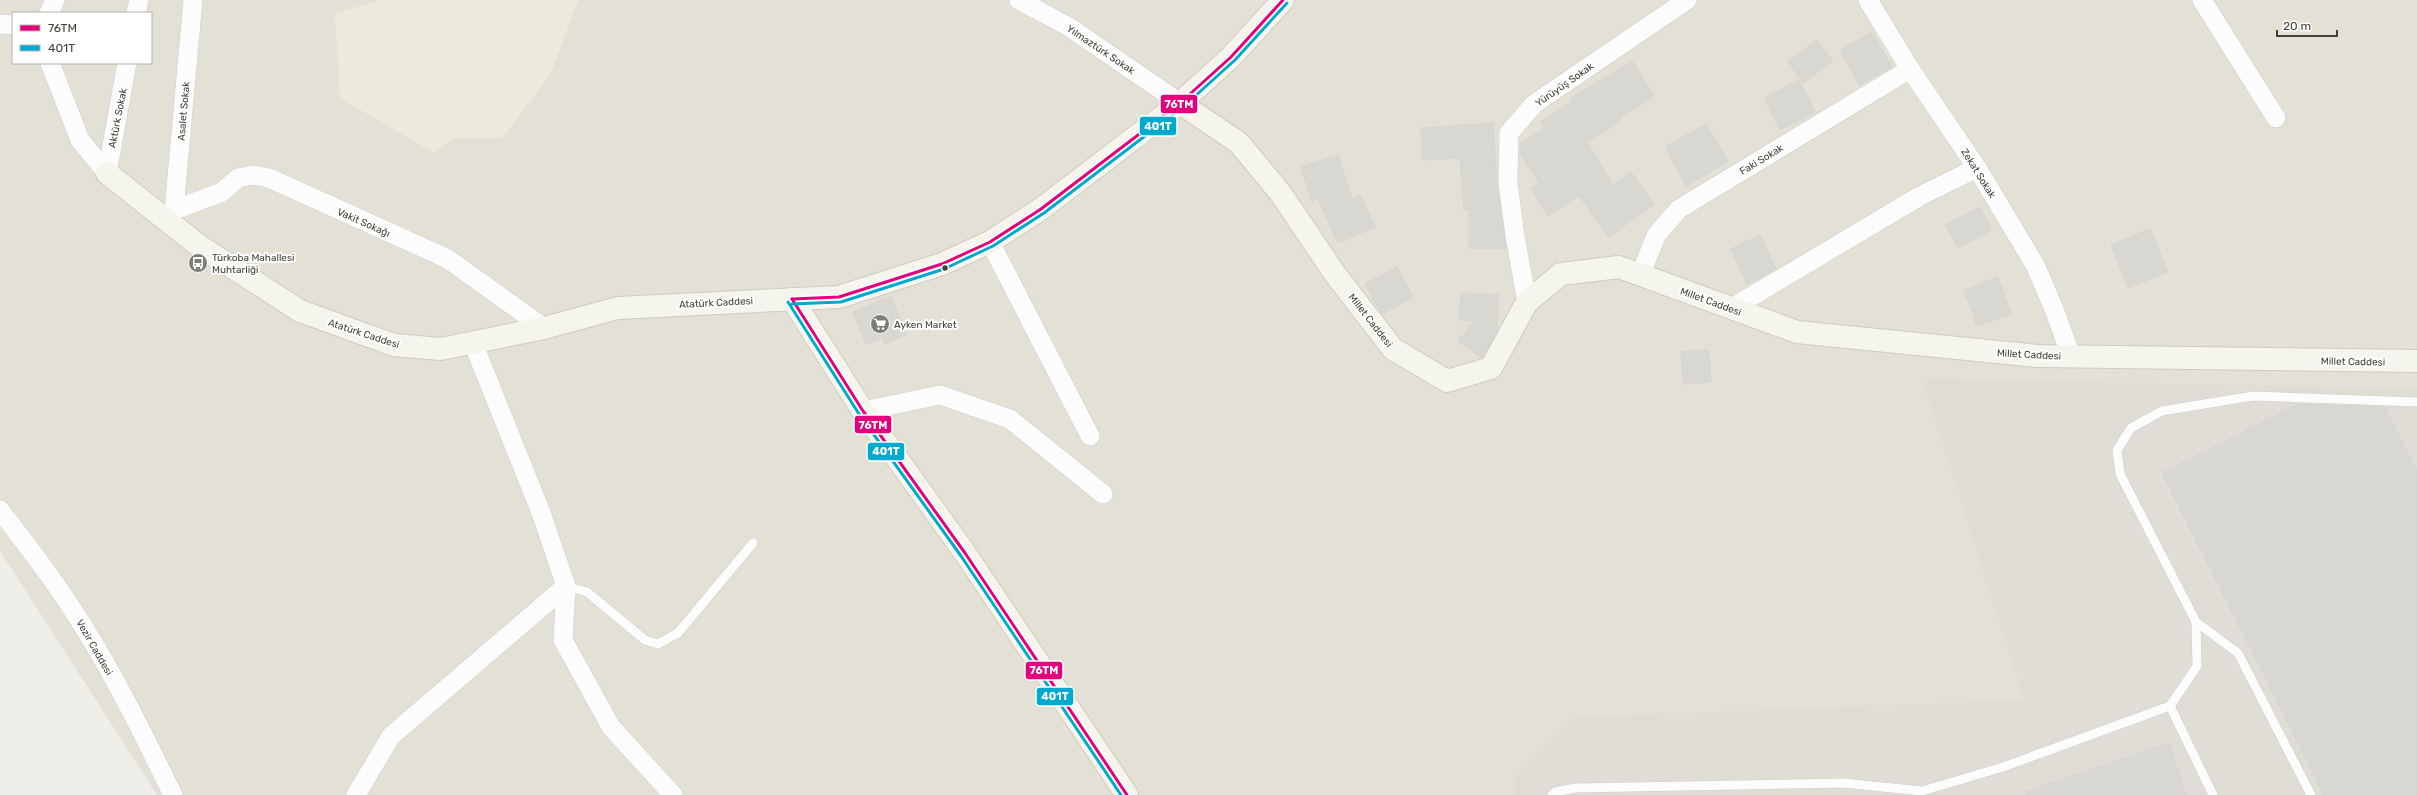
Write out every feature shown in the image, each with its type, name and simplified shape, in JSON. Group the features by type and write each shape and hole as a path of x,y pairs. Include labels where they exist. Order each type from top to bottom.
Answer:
{"street":[{"path":"49,12 55,0"},
{"path":"136,12 139,0"},
{"name":"Asalet Sokak","path":"171,216 194,0"},
{"name":"Yılmaztürk Sokak","path":"1019,0 1069,27 1180,103"},
{"name":"Atatürk Caddesi","path":"107,173 171,216 198,245 300,311 394,345 441,349 544,328 618,308 838,297 942,264 990,242 1041,209 1180,103 1231,57 1283,0"},
{"name":"Yürüyüş Sokak","path":"1528,302 1515,236 1508,183 1509,133 1534,104 1687,0"},
{"name":"Zekat Sokak","path":"1868,0 1910,69 1977,168 2035,266 2054,309 2071,356"},
{"path":"2202,0 2276,118"},
{"path":"0,24 12,25"},
{"path":"50,64 80,140 107,173"},
{"name":"Aktürk Sokak","path":"107,173 127,64"},
{"name":"Faki Sokak","path":"1640,275 1657,234 1679,209 1910,69"},
{"name":"Millet Caddesi","path":"1180,103 1239,143 1281,194 1335,274 1393,349 1447,381 1491,368 1528,302 1562,274 1619,267 1797,332 2038,356 2417,361"},
{"path":"1732,308 1914,200 1977,168"},
{"name":"Vakit Sokağı","path":"171,216 222,192 238,178 252,175 270,178 448,259 544,328"},
{"path":"990,242 1090,436"},
{"path":"792,299 863,411 965,554 1127,795"},
{"path":"473,343 540,510 566,586 563,640 611,728 673,795"},
{"path":"863,411 940,395 1010,419 1103,494"},
{"name":"Vezir Caddesi","path":"0,510 44,567 84,626 127,702 173,795"},
{"path":"356,795 391,736 566,586"}],"lane":[{"path":"1552,795 1555,792 1575,788 1844,783 1922,792 2003,767 2170,706 2197,666 2196,622 2120,474 2117,450 2131,428 2162,411 2253,396 2417,402"},
{"path":"566,586 587,592 645,640 658,644 678,633 753,543"},
{"path":"2196,622 2238,653 2311,795"},
{"path":"2170,706 2212,795"}],"shaded area":[{"path":"0,0 2417,0 2417,795 157,795 0,551"},
{"path":"382,0 578,0 550,75 502,138 455,138 433,152 340,98 335,13"},
{"path":"1922,378 2417,389 2417,795 1515,795 1514,777 1575,717 2024,700"}],"building":[{"path":"1872,32 1892,67 1859,85 1840,50"},
{"path":"1817,40 1833,61 1803,83 1788,61"},
{"path":"1632,61 1654,96 1620,118 1621,120 1588,143 1613,185 1631,172 1654,204 1609,237 1579,196 1548,216 1531,188 1539,183 1520,154 1520,144 1545,128 1541,122 1573,101 1571,98"},
{"path":"1799,80 1815,112 1780,130 1764,98"},
{"path":"1493,123 1497,184 1506,249 1469,248 1469,209 1464,210 1460,158 1422,160 1421,128"},
{"path":"1706,124 1728,162 1686,186 1665,147"},
{"path":"1338,155 1352,199 1360,195 1375,227 1338,243 1318,199 1312,201 1301,167"},
{"path":"1980,207 1992,230 1958,248 1945,225"},
{"path":"2150,229 2168,272 2128,288 2111,245"},
{"path":"1760,235 1776,269 1747,284 1731,249"},
{"path":"1397,267 1413,297 1382,314 1365,284"},
{"path":"1998,277 2011,314 1977,326 1964,290"},
{"path":"1461,293 1499,295 1497,331 1482,358 1458,341 1475,321 1459,320"},
{"name":"Ayken Market","path":"891,296 906,335 885,344 882,338 866,344 853,312"},
{"path":"1709,350 1711,382 1683,384 1681,351"},
{"path":"2298,404 2385,407 2417,470 2417,795 2324,795 2162,473"},
{"path":"2169,743 2186,795 2026,795 2025,792"}],"transit line":[{"name":"76TM","path":"792,299 839,297 942,264 990,242 1041,209 1180,103 1231,57 1283,0"},
{"name":"401T","path":"792,304 841,302 944,269 993,246 1044,213 1183,107 1235,60 1287,3"},
{"name":"76TM","path":"792,299 863,411 965,553 1127,795"},
{"name":"401T","path":"788,302 859,414 961,556 1121,795"}],"place":[{"name":"Türkoba Mahallesi Muhtarliği","path":"198,263"},
{"name":"Ayken Market","path":"880,324"}]}
